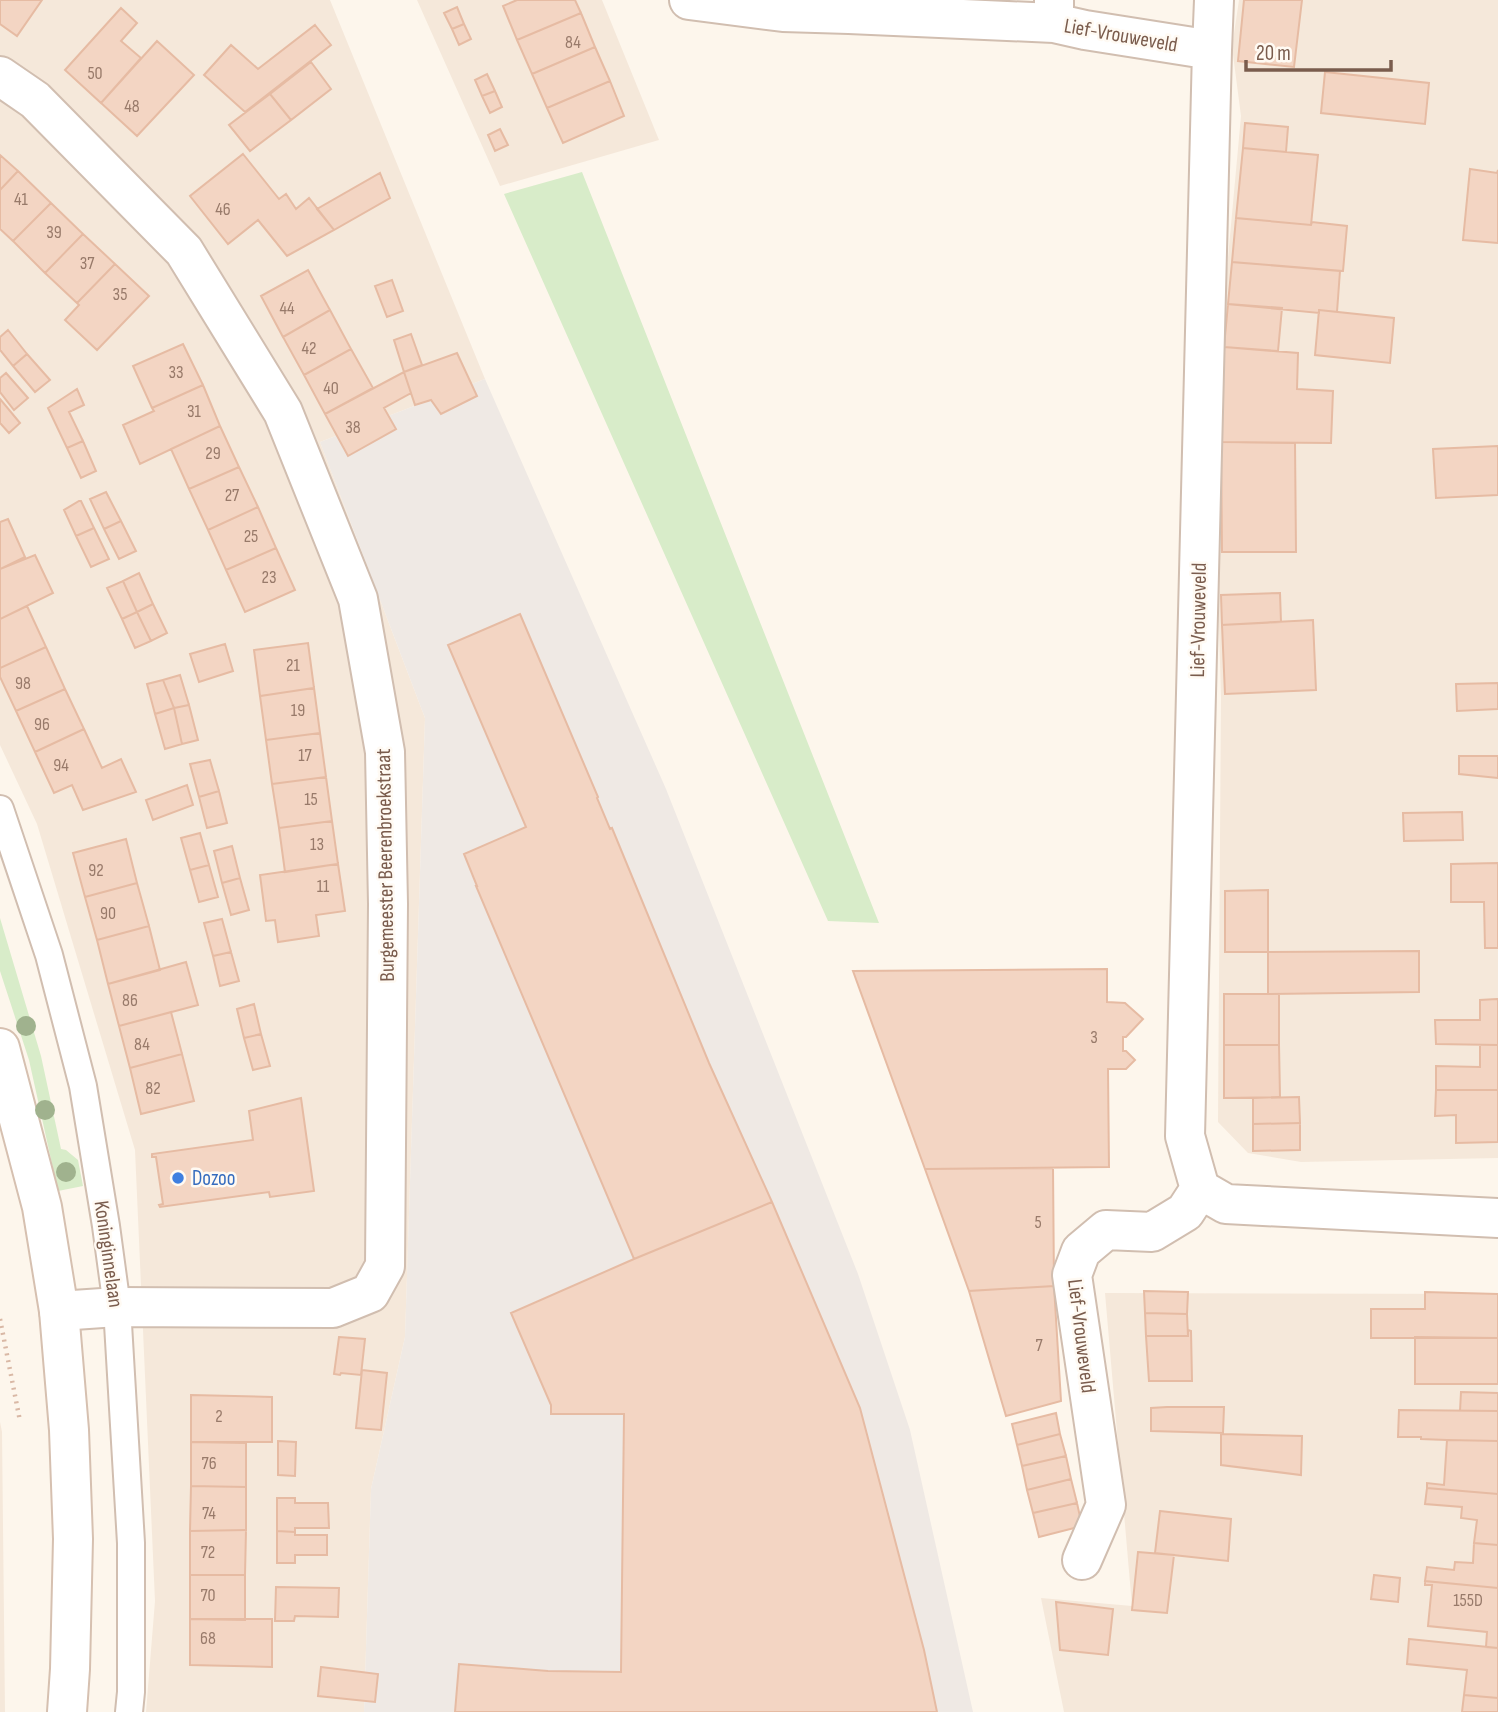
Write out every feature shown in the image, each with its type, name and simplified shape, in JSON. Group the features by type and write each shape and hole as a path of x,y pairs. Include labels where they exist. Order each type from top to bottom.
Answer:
{"street":[{"name":"Lief-Vrouweveld","path":"689,0 783,12 849,7 1054,12 1085,30 1212,50"},
{"name":"Lief-Vrouweveld","path":"1083,1560 1106,1505 1072,1275 1081,1251 1107,1230 1153,1231 1185,1212 1200,1189 1185,1136 1214,0"},
{"name":"Burgemeester Beerenbroekstraat","path":"0,76 35,100 184,251 283,412 358,599 385,752 388,918 385,1266 370,1293 333,1308 117,1307 59,1311"},
{"path":"0,1048 42,1207 59,1311 69,1430 73,1539 67,1712"},
{"path":"1200,1189 1226,1204 1498,1218"}],"lane":[{"name":"Koninginnelaan","path":"0,809 48,955 83,1086 117,1307 131,1543 129,1712"}],"path":[{"path":"0,1319 23,1432"}],"shaded area":[{"path":"0,0 330,0 485,379 320,442 425,718 405,1337 371,1489 364,1712 146,1712 155,1601 135,1150 37,824 0,745"},
{"path":"417,0 602,0 659,140 500,186"},
{"path":"1239,0 1498,0 1498,1158 1301,1162 1248,1153 1218,1122 1221,698 1214,446 1221,334 1241,116 1232,47"},
{"path":"485,379 666,789 858,1274 910,1430 973,1712 364,1712 371,1489 405,1337 425,718 320,442"},
{"path":"1105,1293 1498,1294 1498,1712 1064,1712 1041,1598 1132,1606"},
{"path":"0,1422 2,1432 5,1712 0,1712"}],"green space":[{"path":"582,172 879,923 828,921 504,194"},
{"path":"0,918 41,1056 61,1149 78,1160 83,1186 58,1191 29,1060 0,971"}],"building":[{"path":"0,0 42,0 17,36 0,24"},
{"path":"517,0 575,0 581,13 517,40 503,6"},
{"path":"1244,0 1302,0 1294,67 1238,61"},
{"path":"457,7 464,24 452,29 444,13"},
{"path":"121,8 137,23 121,41 141,58 101,103 65,70"},
{"path":"581,13 595,47 532,74 517,40"},
{"path":"464,24 471,39 459,45 452,29"},
{"path":"315,25 331,45 245,112 204,75 231,45 258,69"},
{"path":"157,41 194,75 137,136 101,103"},
{"path":"595,47 610,81 547,108 532,74"},
{"path":"311,62 331,89 291,120 270,94"},
{"path":"1325,72 1429,83 1425,124 1321,113"},
{"path":"487,74 495,91 482,96 475,80"},
{"path":"610,81 624,116 563,143 547,108"},
{"path":"495,91 502,107 490,113 482,96"},
{"path":"270,94 291,120 250,151 229,125"},
{"path":"1245,123 1288,127 1286,152 1243,148"},
{"path":"500,129 508,145 495,151 488,135"},
{"path":"1243,148 1318,155 1311,225 1236,218"},
{"path":"243,154 279,199 286,194 296,209 309,198 334,230 287,256 258,220 228,244 190,196"},
{"path":"0,155 18,171 0,190"},
{"path":"1470,169 1497,173 1498,170 1498,243 1463,240"},
{"path":"18,171 51,203 13,241 0,229 0,190"},
{"path":"380,173 390,198 334,230 317,209"},
{"path":"51,203 83,234 45,273 13,241"},
{"path":"1236,218 1347,226 1343,271 1232,262"},
{"path":"83,234 115,264 77,303 45,273"},
{"path":"1232,262 1340,271 1337,312 1319,310 1319,313 1228,304"},
{"path":"115,264 149,296 97,350 65,320 79,305 77,303"},
{"path":"308,270 330,310 283,337 261,296"},
{"path":"392,280 403,311 387,317 375,286"},
{"path":"1228,304 1282,308 1278,351 1224,347"},
{"path":"330,310 351,349 304,375 283,337"},
{"path":"1319,310 1394,318 1390,363 1315,355"},
{"path":"8,330 27,354 13,366 0,350 0,337"},
{"path":"411,334 422,365 404,372 394,340"},
{"path":"183,344 203,385 152,408 133,366"},
{"path":"1224,347 1298,353 1297,389 1333,391 1331,443 1221,442"},
{"path":"351,349 373,388 325,414 304,375"},
{"path":"457,353 477,396 441,414 431,400 415,405 404,372"},
{"path":"27,354 50,380 35,392 13,366"},
{"path":"404,372 411,393 384,408 396,429 348,456 325,414"},
{"path":"6,373 28,398 14,410 0,392 0,378"},
{"path":"203,385 220,426 140,464 123,425 154,411 152,408"},
{"path":"77,389 84,405 69,412 83,441 67,448 48,408"},
{"path":"0,399 20,423 9,433 0,423"},
{"path":"220,426 239,467 189,489 171,449"},
{"path":"83,441 96,471 81,478 67,448"},
{"path":"1221,442 1295,443 1296,552 1222,552"},
{"path":"1498,446 1498,495 1436,498 1433,449"},
{"path":"239,467 258,507 208,530 189,489"},
{"path":"106,492 121,521 104,529 90,499"},
{"path":"79,501 94,528 76,536 64,510"},
{"path":"258,507 276,548 226,570 208,530"},
{"path":"8,519 25,557 0,569 0,522"},
{"path":"121,521 136,551 119,559 104,529"},
{"path":"94,528 109,559 91,567 76,536"},
{"path":"276,548 295,590 245,612 226,570"},
{"path":"35,555 53,593 0,619 0,569"},
{"path":"139,573 153,604 137,612 123,581"},
{"path":"123,581 137,612 122,619 107,588"},
{"path":"1280,593 1281,622 1222,625 1221,595"},
{"path":"153,604 167,633 151,641 137,612"},
{"path":"27,606 46,647 0,668 0,619"},
{"path":"137,612 151,641 135,648 122,619"},
{"path":"520,614 709,1063 772,1202 634,1259 464,854 526,827 448,645"},
{"path":"1313,620 1316,690 1225,694 1222,625"},
{"path":"308,643 314,688 260,696 254,650"},
{"path":"225,644 233,671 199,682 190,654"},
{"path":"46,647 65,689 16,711 0,677 0,668"},
{"path":"180,675 189,705 174,708 163,680"},
{"path":"163,680 174,708 155,714 147,684"},
{"path":"1498,683 1498,709 1457,711 1456,684"},
{"path":"314,688 320,733 266,740 260,696"},
{"path":"65,689 84,729 35,752 16,711"},
{"path":"189,705 198,740 182,744 174,708"},
{"path":"174,708 182,744 165,749 155,714"},
{"path":"84,729 102,768 121,759 136,792 83,810 72,785 54,793 35,752"},
{"path":"320,733 326,777 272,784 266,740"},
{"path":"1459,756 1498,756 1498,778 1459,774"},
{"path":"210,760 219,791 199,797 190,764"},
{"path":"326,777 332,821 279,828 272,784"},
{"path":"187,785 193,805 153,820 146,800"},
{"path":"219,791 227,823 207,828 199,797"},
{"path":"1462,812 1463,840 1404,841 1403,813"},
{"path":"332,821 338,864 285,872 279,828"},
{"path":"200,833 209,865 190,870 181,838"},
{"path":"126,839 137,883 85,897 73,853"},
{"path":"232,846 240,878 222,883 214,851"},
{"path":"1498,863 1498,948 1485,948 1484,902 1451,902 1451,864"},
{"path":"338,864 345,911 316,915 319,936 278,942 275,920 266,921 260,875"},
{"path":"209,865 218,897 199,902 190,870"},
{"path":"240,878 249,910 231,915 222,883"},
{"path":"137,883 149,926 97,940 85,897"},
{"path":"1268,890 1268,952 1225,952 1225,891"},
{"path":"222,919 231,952 213,956 204,923"},
{"path":"149,926 160,970 108,984 97,940"},
{"path":"1419,951 1419,992 1268,994 1268,952"},
{"path":"231,952 239,981 220,986 213,956"},
{"path":"186,962 198,1005 119,1026 108,984"},
{"path":"1107,969 1107,1002 1125,1003 1143,1019 1123,1037 1123,1051 1135,1060 1126,1069 1108,1069 1109,1167 925,1169 853,971"},
{"path":"1224,994 1279,994 1279,1045 1224,1045"},
{"path":"1498,999 1498,1045 1436,1044 1435,1020 1480,1020 1480,1000"},
{"path":"254,1004 261,1034 244,1038 237,1009"},
{"path":"171,1012 182,1054 130,1068 119,1026"},
{"path":"261,1034 270,1066 253,1070 244,1038"},
{"path":"1224,1045 1279,1045 1280,1097 1224,1098"},
{"path":"1480,1045 1498,1045 1498,1090 1436,1090 1436,1066 1480,1067"},
{"path":"182,1054 194,1101 141,1114 130,1068"},
{"path":"1436,1090 1498,1090 1498,1142 1456,1143 1456,1115 1435,1116"},
{"path":"1299,1097 1300,1123 1253,1124 1253,1098"},
{"path":"301,1098 314,1191 270,1197 269,1192 160,1207 159,1205 163,1204 156,1157 152,1157 152,1154 253,1140 249,1111"},
{"path":"1300,1123 1300,1150 1253,1151 1253,1124"},
{"path":"1053,1168 1054,1286 969,1291 925,1169"},
{"path":"772,1202 860,1408 924,1650 937,1712 455,1712 459,1664 548,1671 621,1672 624,1414 551,1414 551,1405 511,1313"},
{"path":"1054,1286 1061,1401 1006,1416 969,1291"},
{"path":"1144,1291 1188,1292 1187,1314 1145,1313"},
{"path":"1425,1292 1498,1294 1498,1338 1371,1338 1371,1309 1425,1309"},
{"path":"1145,1313 1187,1314 1188,1336 1146,1336"},
{"path":"1188,1330 1191,1331 1192,1381 1149,1381 1146,1336 1188,1336"},
{"path":"339,1337 365,1339 361,1375 334,1374"},
{"path":"1415,1337 1498,1338 1498,1384 1415,1384"},
{"path":"362,1370 387,1373 381,1430 356,1428"},
{"path":"1461,1392 1498,1393 1498,1411 1460,1411"},
{"path":"191,1395 272,1397 272,1442 191,1442"},
{"path":"1224,1407 1223,1433 1151,1431 1151,1408"},
{"path":"1399,1410 1498,1411 1498,1441 1398,1437"},
{"path":"1056,1413 1060,1434 1017,1445 1012,1424"},
{"path":"1060,1434 1066,1456 1022,1466 1017,1445"},
{"path":"1221,1434 1302,1436 1301,1475 1221,1465"},
{"path":"1447,1440 1498,1441 1498,1494 1427,1488 1427,1483 1444,1485"},
{"path":"278,1441 296,1442 295,1476 278,1475"},
{"path":"191,1442 246,1443 246,1487 191,1486"},
{"path":"1066,1456 1071,1479 1027,1490 1022,1466"},
{"path":"1071,1479 1077,1503 1033,1513 1027,1490"},
{"path":"191,1486 246,1487 246,1530 190,1531"},
{"path":"1427,1488 1498,1494 1498,1545 1474,1543 1477,1520 1461,1518 1462,1507 1425,1504"},
{"path":"277,1498 295,1498 295,1503 328,1503 329,1528 277,1531"},
{"path":"1077,1503 1082,1526 1039,1537 1033,1513"},
{"path":"1160,1511 1231,1519 1228,1561 1155,1553"},
{"path":"246,1530 245,1575 190,1575 190,1531"},
{"path":"277,1531 295,1532 295,1535 327,1535 327,1555 295,1555 295,1563 277,1563"},
{"path":"1474,1543 1498,1545 1498,1588 1425,1581 1427,1567 1454,1570 1455,1562 1473,1563"},
{"path":"1138,1552 1174,1555 1167,1613 1132,1610"},
{"path":"190,1575 245,1575 245,1620 190,1619"},
{"path":"1374,1575 1400,1578 1398,1602 1371,1599"},
{"path":"1425,1581 1498,1588 1498,1648 1486,1647 1487,1632 1428,1626 1432,1585 1425,1585"},
{"path":"276,1587 339,1588 338,1617 295,1616 294,1621 275,1621"},
{"path":"1056,1602 1113,1609 1108,1655 1060,1650"},
{"path":"190,1619 272,1619 272,1667 190,1665"},
{"path":"1409,1639 1498,1648 1498,1698 1464,1695 1467,1670 1407,1664"},
{"path":"321,1667 378,1674 375,1702 318,1696"},
{"path":"1464,1695 1498,1698 1498,1712 1462,1712"}],"place":[{"name":"Dozoo","path":"178,1178"}]}
